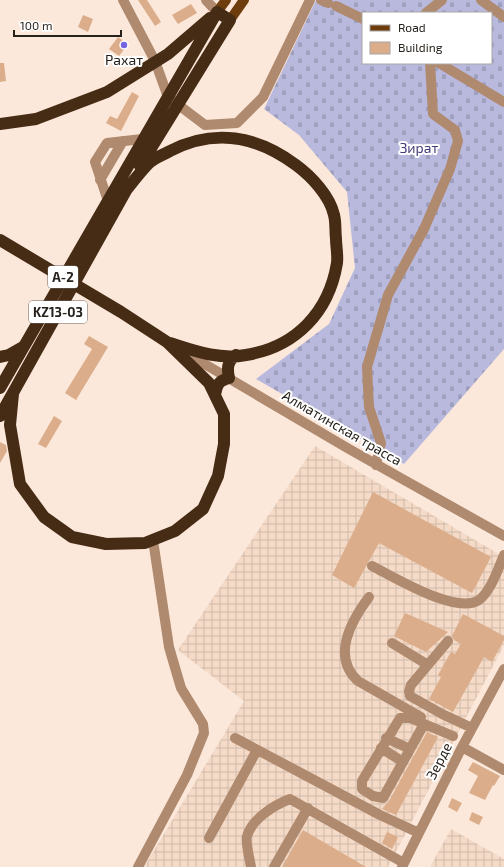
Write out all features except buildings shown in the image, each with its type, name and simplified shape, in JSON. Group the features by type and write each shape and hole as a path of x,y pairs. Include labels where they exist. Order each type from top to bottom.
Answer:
{"highway":[{"path":"0,124 36,119 107,92 168,54 217,12 230,20 124,193"},
{"name":"KZ13-03","path":"0,416 39,346 142,139 217,12"},
{"path":"110,204 124,193 150,162 181,145 211,136 239,139 278,151 309,174 322,191 334,214 337,262 330,285 320,309 305,328 284,343 246,355 208,355 167,342"},
{"name":"KZ13-03","path":"0,388 110,204"},
{"name":"A-2","path":"3,241 121,312 167,342"},
{"path":"13,394 10,425 20,484 44,517 72,537 99,542 145,543 175,531 203,509 218,476 224,444 224,414 209,383 167,342"},
{"path":"0,357 9,355 25,344 39,346"},
{"path":"215,395 218,383 229,378 228,364 236,355"}],"main road":[{"path":"217,12 226,0"},
{"path":"230,20 244,0"}],"street":[{"path":"123,0 155,61 168,97 205,126 237,123 263,97 310,0"},
{"path":"206,0 217,12"},
{"path":"427,12 442,0"},
{"path":"481,0 504,17"},
{"path":"491,0 504,9"},
{"path":"328,3 362,19"},
{"path":"376,465 381,443 369,407 367,367 388,295 424,229 450,169 458,141 455,130 433,114 430,64"},
{"path":"441,64 504,102"},
{"path":"110,204 100,180 123,141 142,139"},
{"name":"Алматинская трасса","path":"167,342 376,465 504,536"},
{"path":"138,867 187,775 204,733 203,724 181,688 168,647 152,540"},
{"path":"372,566 415,588 443,600 468,605 478,600 485,594 504,555"},
{"path":"369,597 356,614 347,632 345,661 349,673 358,681 453,736 463,745 504,770"},
{"path":"448,641 411,685 409,691 410,696 442,714 472,728"},
{"path":"392,644 428,665"},
{"name":"Зерде","path":"403,865 463,745 504,669"},
{"path":"424,724 383,798 380,799 362,789 362,781 386,738 400,718 410,718 453,736"},
{"path":"235,738 380,815 419,833"},
{"path":"386,738 410,749"},
{"path":"380,748 402,762"},
{"path":"208,838 257,750"},
{"path":"252,867 246,838 258,819 282,802 290,799 308,808 403,865"},
{"path":"274,867 308,808"}],"shaded area":[{"path":"315,446 504,557 504,645 388,867 144,867 244,701 178,650"},
{"path":"451,829 504,859 504,867 430,867"}],"green space":[{"name":"Зират","path":"316,0 504,0 504,349 404,464 256,379 329,324 355,268 347,192 299,135 264,109"}],"place":[{"name":"Рахат","path":"124,45"}]}
